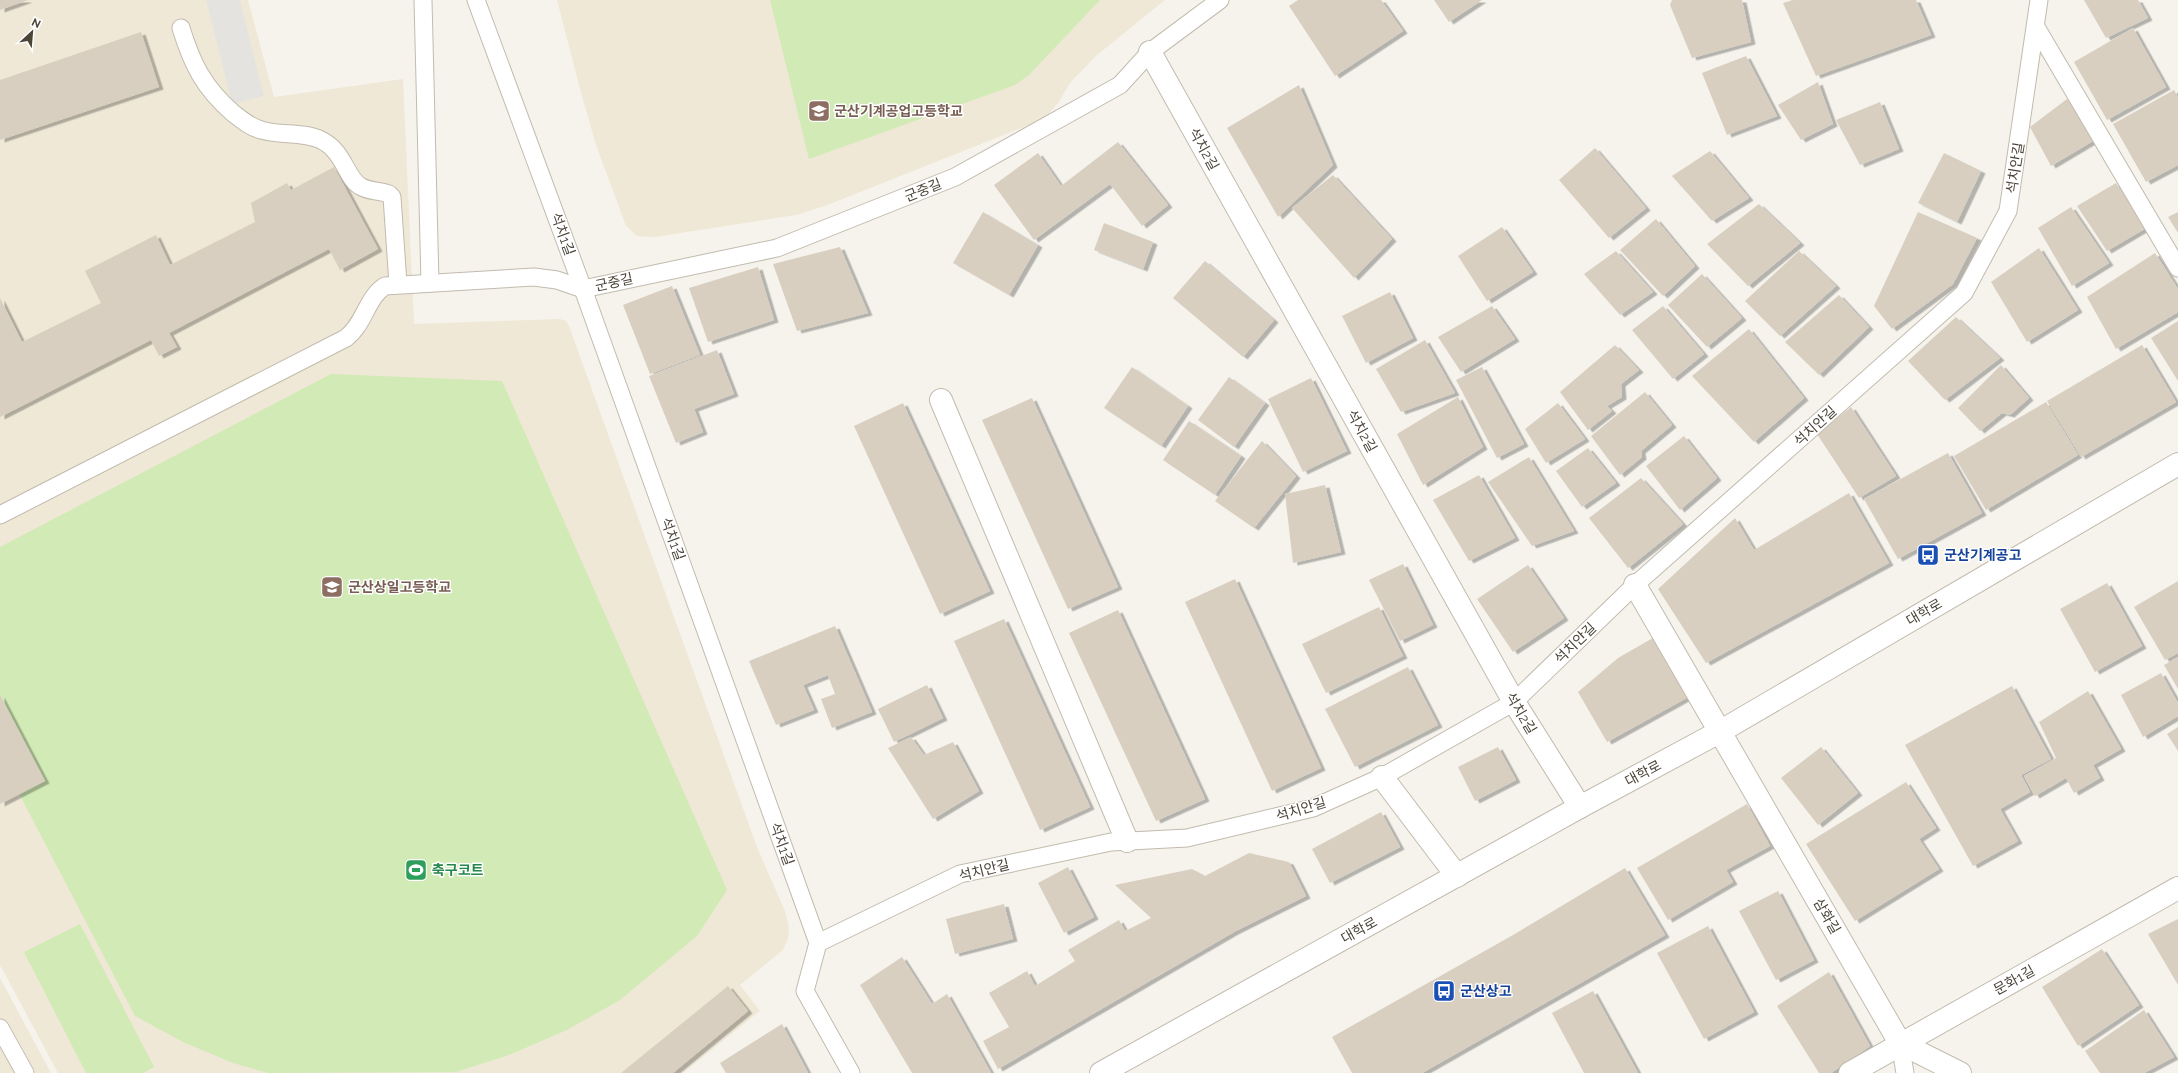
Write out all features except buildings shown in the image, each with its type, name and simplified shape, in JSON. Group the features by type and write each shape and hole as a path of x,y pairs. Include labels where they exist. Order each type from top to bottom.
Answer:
{"street":[{"name":"석치2길","path":"1150,52 1514,702 1580,807"},
{"path":"941,400 1127,841"},
{"name":"대학로","path":"1102,1073 1580,807 1721,731 2178,464"},
{"name":"삼화길","path":"1635,585 1721,731 1900,1043"},
{"path":"1382,776 1457,876"},
{"name":"문화1길","path":"1850,1073 1900,1043 2178,888"},
{"path":"1900,1043 1960,1073"}],"lane":[{"path":"423,0 430,283"},
{"name":"석치1길","path":"476,0 583,289 818,943"},
{"name":"군중길","path":"583,289 778,248 955,177 1120,84 1150,52 1220,0"},
{"name":"석치안길","path":"818,943 960,874 1111,842 1187,838 1313,808 1382,776 1514,702 1635,585 1964,293 2008,211 2039,0"},
{"path":"2036,27 2178,268"},
{"path":"181,28 190,57 204,84 245,123 260,130 277,134 302,135 321,139 335,149 359,186 374,192 389,194 392,197 398,284"},
{"path":"0,515 346,338 356,331 378,290 386,286 398,284 534,277 557,280 583,289"},
{"path":"818,943 805,991 852,1073"},
{"path":"0,1028 25,1073"},
{"path":"1900,1043 1905,1073"}],"shaded area":[{"name":"군산상일고등학교","path":"0,0 248,0 274,97 403,79 414,324 560,319 566,321 757,847 785,911 789,926 788,939 783,950 740,985 760,1011 683,1073 58,1073 0,965"},
{"path":"206,0 240,0 264,96 232,104"},
{"name":"군산기계공업고등학교","path":"557,0 1165,0 1097,55 1070,83 1058,103 1044,119 825,206 796,215 655,237 637,236 626,226 596,145"},
{"path":"0,978 51,1073 0,1073"}],"green space":[{"path":"770,0 1100,0 1029,75 1015,85 809,159"},
{"path":"331,374 502,381 727,890 697,936 620,1000 567,1030 509,1055 456,1072 268,1073 233,1063 183,1042 135,1016 0,757 0,547"},
{"path":"80,924 154,1067 143,1073 86,1073 24,952"}],"place":[{"name":"군산기계공업고등학교","path":"819,111"},
{"name":"군산기계공고","path":"1928,555"},
{"name":"군산상일고등학교","path":"332,587"},
{"name":"축구코트","path":"416,870"},
{"name":"군산상고","path":"1444,991"}]}
